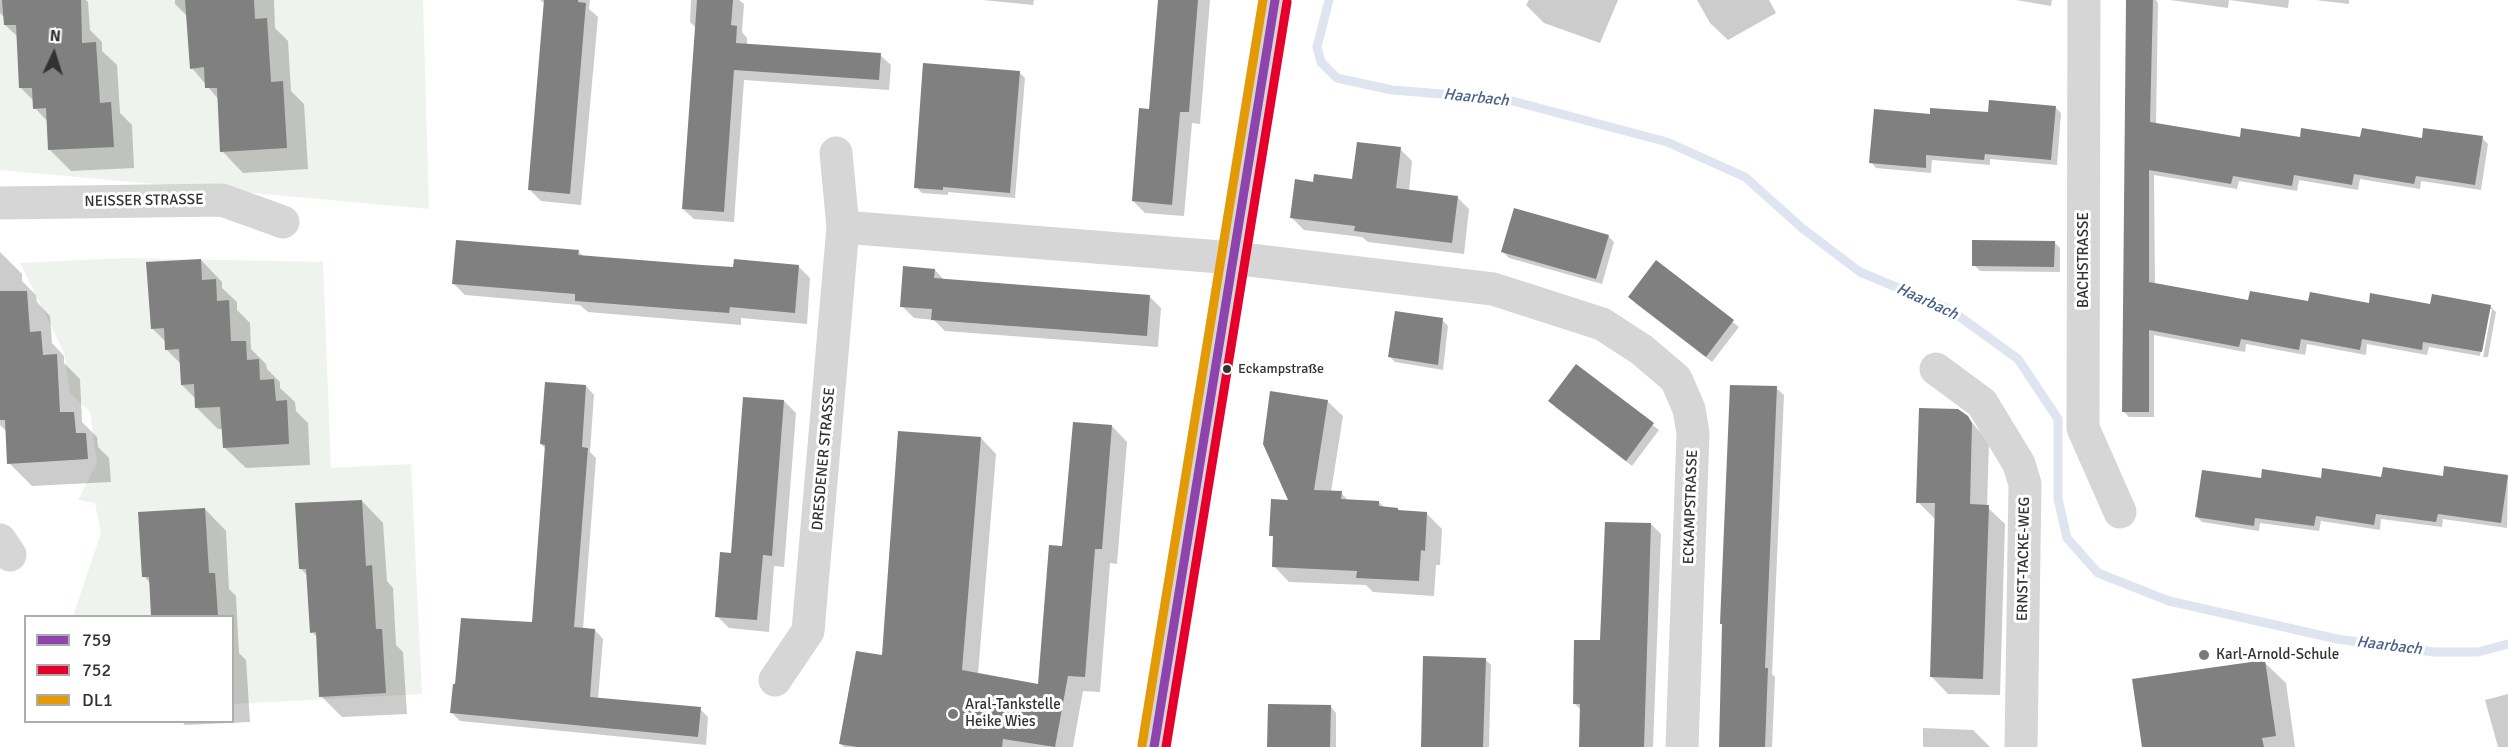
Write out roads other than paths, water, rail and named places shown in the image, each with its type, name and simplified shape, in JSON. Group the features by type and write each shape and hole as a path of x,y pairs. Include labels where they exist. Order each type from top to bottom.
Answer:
{"street":[{"path":"1154,747 1275,0"},
{"name":"BACHSTRASSE","path":"2084,0 2083,428 2120,512"},
{"name":"DRESDENER STRASSE","path":"775,680 808,631 843,228 836,153"},
{"name":"NEISSER STRASSE","path":"0,203 222,200 283,222"},
{"path":"843,228 1233,258"},
{"name":"ECKAMPSTRASSE","path":"1233,258 1493,289 1602,324 1642,350 1676,379 1689,409 1694,433 1682,747"},
{"name":"ERNST-TACKE-WEG","path":"1936,369 1982,403 2019,464 2025,484 2021,747"}],"waterway":[{"name":"Haarbach","path":"1329,0 1317,47 1321,62 1337,78 1392,90 1505,99 1667,142 1745,177 1802,228 1860,272 1949,309 2018,359 2058,419 2058,499 2067,538 2098,573 2169,601 2337,639 2434,652 2478,652 2508,644"}],"place":[{"name":"Eckampstraße","path":"1227,369"},
{"name":"Karl-Arnold-Schule","path":"2204,655"},
{"name":"Aral-Tankstelle Heike Wies","path":"953,714"}]}
